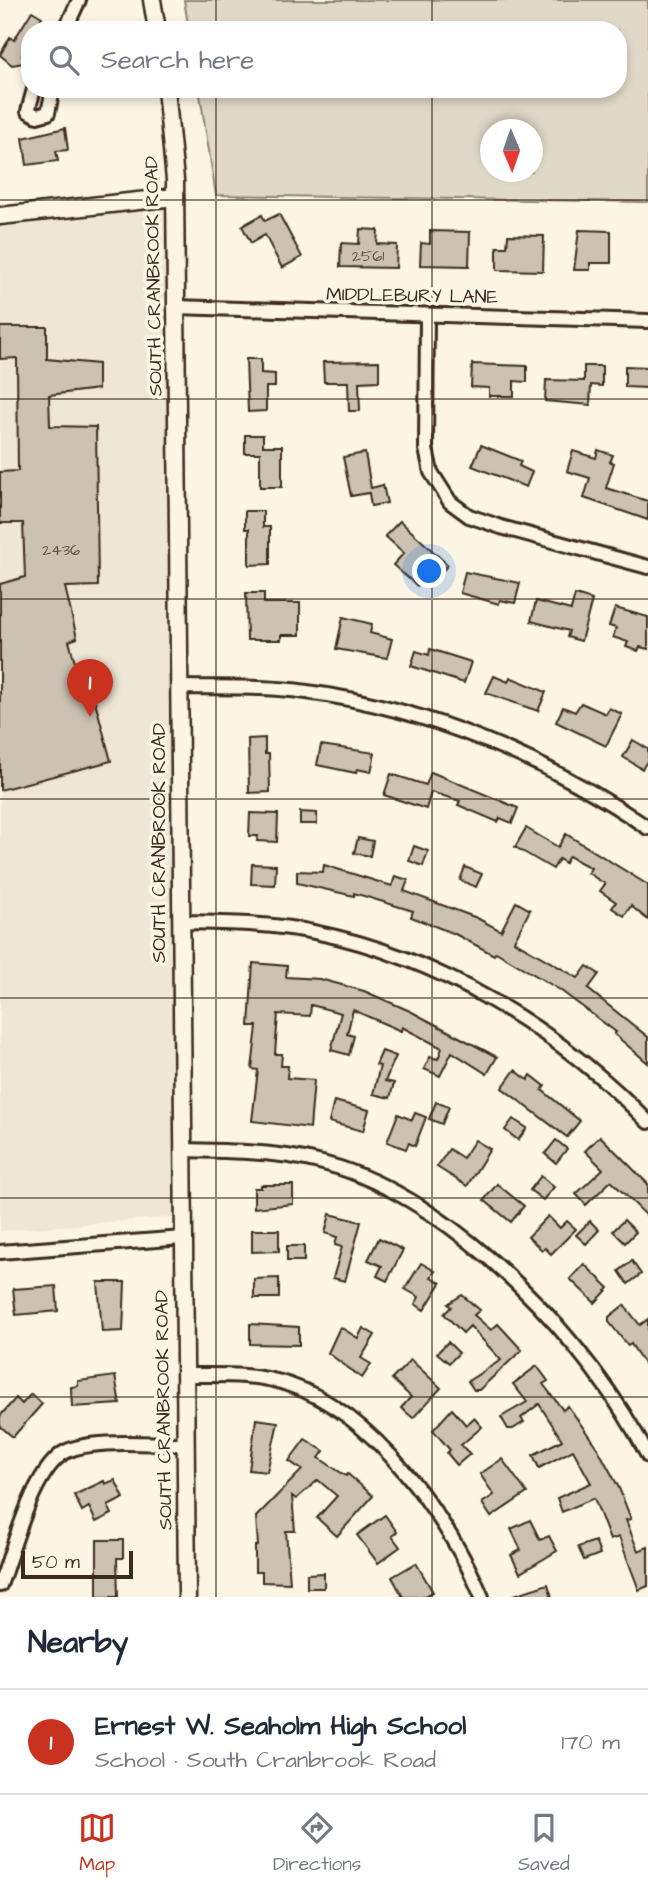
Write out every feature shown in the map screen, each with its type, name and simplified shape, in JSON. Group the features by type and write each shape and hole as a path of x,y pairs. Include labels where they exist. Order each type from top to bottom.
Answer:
{"street":[{"path":"69,21 79,0"},
{"path":"152,0 156,21"},
{"path":"30,98 28,111 37,116 48,113 51,98"},
{"name":"SOUTH CRANBROOK ROAD","path":"167,98 175,197 187,1597"},
{"path":"0,216 175,197"},
{"name":"MIDDLEBURY LANE","path":"175,307 648,321"},
{"path":"427,316 426,449 434,480 450,502 469,516 501,527 648,567"},
{"path":"179,687 241,685 307,691 414,716 485,741 540,766 648,828"},
{"path":"181,922 243,923 313,931 385,952 436,972 494,1003 549,1038 605,1081 648,1122"},
{"path":"183,1150 269,1152 318,1162 366,1178 422,1206 477,1249 559,1328 600,1379 648,1456"},
{"path":"0,1252 183,1238"},
{"path":"185,1375 262,1378 290,1385 339,1410 371,1437 422,1495 454,1542 482,1597"},
{"path":"0,1585 34,1494 55,1459 79,1447 186,1444"}],"shaded area":[{"path":"184,0 648,0 648,202 216,195 200,98 627,98 627,21 188,21"},
{"path":"175,197 184,1216 0,1231 0,218"}],"building":[{"path":"32,11 42,17 40,21 26,21"},
{"path":"21,29 21,64 12,65 0,55 10,37 14,40"},
{"path":"65,128 68,150 56,151 58,161 27,165 23,138"},
{"path":"279,214 302,257 282,268 265,235 251,243 242,226 262,215 265,221"},
{"path":"360,229 378,230 377,244 397,245 396,268 340,267 341,243 359,244"},
{"path":"579,230 611,231 611,263 590,263 590,270 574,270"},
{"path":"430,231 470,232 469,266 420,265 421,243 430,244"},
{"path":"508,235 544,236 543,271 497,270 497,247 507,247"},
{"path":"0,327 47,327 47,359 98,364 98,389 49,395 50,426 96,427 98,586 65,587 77,638 69,641 83,692 92,690 111,761 0,790 0,584 25,577 23,523 0,523 0,472 18,471 17,358 0,359"},
{"path":"246,359 261,359 261,373 275,374 275,387 266,387 266,411 248,412"},
{"path":"379,361 379,381 359,382 360,411 349,411 348,382 324,382 323,362"},
{"path":"472,364 527,366 527,382 514,381 514,396 489,396 489,388 471,387"},
{"path":"584,366 602,366 602,386 591,385 590,405 545,401 546,380 584,381"},
{"path":"625,366 648,367 648,388 625,387"},
{"path":"245,435 263,435 263,446 282,446 282,487 260,487 260,453 245,453"},
{"path":"481,445 521,461 519,466 532,472 526,487 472,466"},
{"path":"598,450 613,455 610,462 614,463 606,488 648,501 648,520 584,498 590,478 567,471 573,451 596,458"},
{"path":"365,453 371,488 383,485 387,503 371,506 369,493 351,496 343,457"},
{"path":"245,511 263,511 263,527 270,527 270,564 249,565 249,529 245,529"},
{"path":"400,521 448,565 434,580 428,575 417,586 393,565 404,553 385,536"},
{"path":"465,572 520,583 515,603 500,600 499,604 460,593"},
{"path":"246,593 264,593 264,603 300,603 300,635 281,635 281,640 247,640"},
{"path":"575,595 592,600 581,641 567,637 569,631 531,621 536,601 571,610"},
{"path":"615,608 648,617 648,649 640,647 638,651 626,647 628,642 613,637 616,628 609,626"},
{"path":"343,617 372,624 370,633 392,639 387,658 336,649"},
{"path":"430,649 471,662 464,683 411,666 416,651 429,655"},
{"path":"494,676 508,682 510,677 546,692 538,711 486,693"},
{"path":"581,703 606,714 609,708 622,714 606,746 556,722 563,707 575,712"},
{"path":"265,738 265,754 269,754 270,792 249,793 248,739"},
{"path":"633,740 648,749 648,760 642,769 623,757"},
{"path":"321,745 375,753 371,772 357,769 356,773 317,765"},
{"path":"431,772 518,808 512,823 500,818 498,822 458,805 460,801 431,792 426,809 384,795 391,774 426,785"},
{"path":"300,812 317,813 317,824 300,824"},
{"path":"250,813 278,814 277,842 257,841 258,836 249,836"},
{"path":"526,828 558,847 566,834 648,885 648,920 631,906 624,916 612,908 616,902 600,891 605,884 588,873 591,868 569,856 565,863 559,859 553,869 515,847"},
{"path":"358,838 373,841 370,856 354,853"},
{"path":"414,846 428,851 423,866 409,861"},
{"path":"252,864 276,865 275,885 251,884"},
{"path":"324,865 392,886 395,876 408,880 404,891 477,918 501,931 516,902 530,910 514,941 578,978 587,966 599,974 588,989 648,1037 648,1063 614,1034 616,1032 560,990 496,952 494,955 455,934 411,917 413,911 354,893 354,896 297,883 297,871 323,872"},
{"path":"465,867 482,874 476,887 460,880"},
{"path":"253,963 287,966 286,977 320,979 364,991 410,1011 497,1057 487,1074 452,1052 440,1076 424,1069 430,1057 438,1059 442,1048 402,1027 401,1031 353,1010 347,1034 354,1036 349,1055 331,1050 341,1013 311,1005 310,1016 278,1014 275,1054 282,1054 281,1066 288,1066 287,1078 314,1080 310,1128 252,1121 258,1070 252,1069 257,1026 249,1026"},
{"path":"382,1051 396,1056 385,1081 394,1083 390,1098 373,1094 380,1066 376,1065"},
{"path":"515,1070 528,1080 531,1075 545,1086 542,1090 580,1121 567,1137 502,1088"},
{"path":"334,1101 369,1110 363,1131 329,1122"},
{"path":"436,1102 449,1107 442,1124 429,1119"},
{"path":"415,1113 426,1117 415,1146 409,1143 406,1149 387,1142 398,1114 412,1120"},
{"path":"513,1119 527,1128 518,1140 505,1130"},
{"path":"600,1136 648,1184 648,1217 611,1181 586,1205 576,1194 603,1169 585,1151"},
{"path":"475,1140 490,1149 467,1186 437,1167 449,1149 463,1158"},
{"path":"556,1140 567,1149 556,1163 545,1154"},
{"path":"541,1176 554,1187 543,1200 530,1190"},
{"path":"497,1184 524,1206 511,1222 484,1200"},
{"path":"261,1185 293,1185 293,1204 254,1208 254,1188 261,1188"},
{"path":"330,1214 361,1222 345,1281 333,1278 342,1247 335,1245 337,1237 325,1233"},
{"path":"548,1216 560,1228 567,1221 576,1229 551,1254 545,1248 542,1250 528,1237"},
{"path":"624,1220 636,1232 625,1243 613,1231"},
{"path":"590,1221 599,1230 586,1244 576,1235"},
{"path":"252,1230 279,1230 279,1251 252,1252"},
{"path":"379,1238 403,1250 387,1281 377,1276 382,1266 368,1260"},
{"path":"287,1246 304,1246 304,1261 287,1261"},
{"path":"632,1261 641,1274 628,1284 619,1271"},
{"path":"421,1263 435,1271 431,1277 441,1283 424,1310 415,1304 419,1297 405,1289"},
{"path":"584,1264 609,1288 595,1303 570,1279"},
{"path":"279,1278 279,1298 254,1298 254,1279"},
{"path":"98,1282 125,1282 123,1331 102,1332"},
{"path":"56,1286 58,1311 16,1315 13,1289"},
{"path":"462,1295 480,1310 474,1315 491,1330 498,1324 522,1350 479,1390 474,1390 468,1381 501,1360 470,1326 463,1333 444,1314 451,1307 448,1304"},
{"path":"624,1305 640,1325 648,1319 648,1370 631,1344 628,1346 609,1322 609,1317"},
{"path":"250,1324 299,1327 299,1345 250,1344"},
{"path":"340,1327 358,1338 363,1328 375,1335 361,1358 371,1364 362,1378 328,1353"},
{"path":"448,1342 459,1353 449,1363 437,1353"},
{"path":"411,1360 441,1388 413,1418 401,1408 411,1397 392,1379"},
{"path":"537,1366 548,1381 543,1384 563,1410 568,1406 598,1449 619,1488 631,1519 626,1520 638,1551 648,1547 648,1586 639,1590 619,1537 610,1540 594,1498 562,1512 557,1498 591,1483 573,1450 539,1468 533,1455 562,1440 539,1404 521,1418 524,1422 513,1429 508,1429 501,1417 527,1402 513,1384"},
{"path":"115,1376 120,1404 72,1407 71,1387 78,1386 78,1381"},
{"path":"31,1394 42,1404 13,1437 0,1426 0,1416 16,1398 22,1404"},
{"path":"452,1409 466,1425 474,1418 482,1427 461,1445 470,1454 457,1465 447,1453 450,1450 433,1430"},
{"path":"256,1419 278,1422 267,1472 249,1470"},
{"path":"305,1439 324,1451 319,1458 346,1476 348,1474 373,1496 337,1536 317,1518 337,1496 318,1480 296,1499 292,1496 295,1531 286,1531 290,1583 262,1582 262,1572 255,1572 255,1546 258,1546 256,1517 302,1470 289,1461"},
{"path":"502,1459 527,1493 491,1517 482,1503 494,1495 480,1474"},
{"path":"115,1480 124,1498 108,1506 112,1514 96,1522 89,1507 82,1511 74,1495 104,1481 105,1484"},
{"path":"385,1515 397,1532 392,1536 400,1547 378,1563 357,1535"},
{"path":"530,1520 540,1540 549,1536 557,1551 520,1573 511,1555 521,1550 511,1529"},
{"path":"97,1540 123,1540 123,1558 117,1558 118,1597 97,1597"},
{"path":"595,1541 600,1554 584,1560 578,1547"},
{"path":"416,1563 433,1592 423,1597 403,1597 392,1577"},
{"path":"324,1573 324,1588 307,1588 307,1574"},
{"path":"548,1584 552,1597 514,1595"}],"place":[{"name":"Ernest W. Seaholm High School","path":"90,717"}]}
